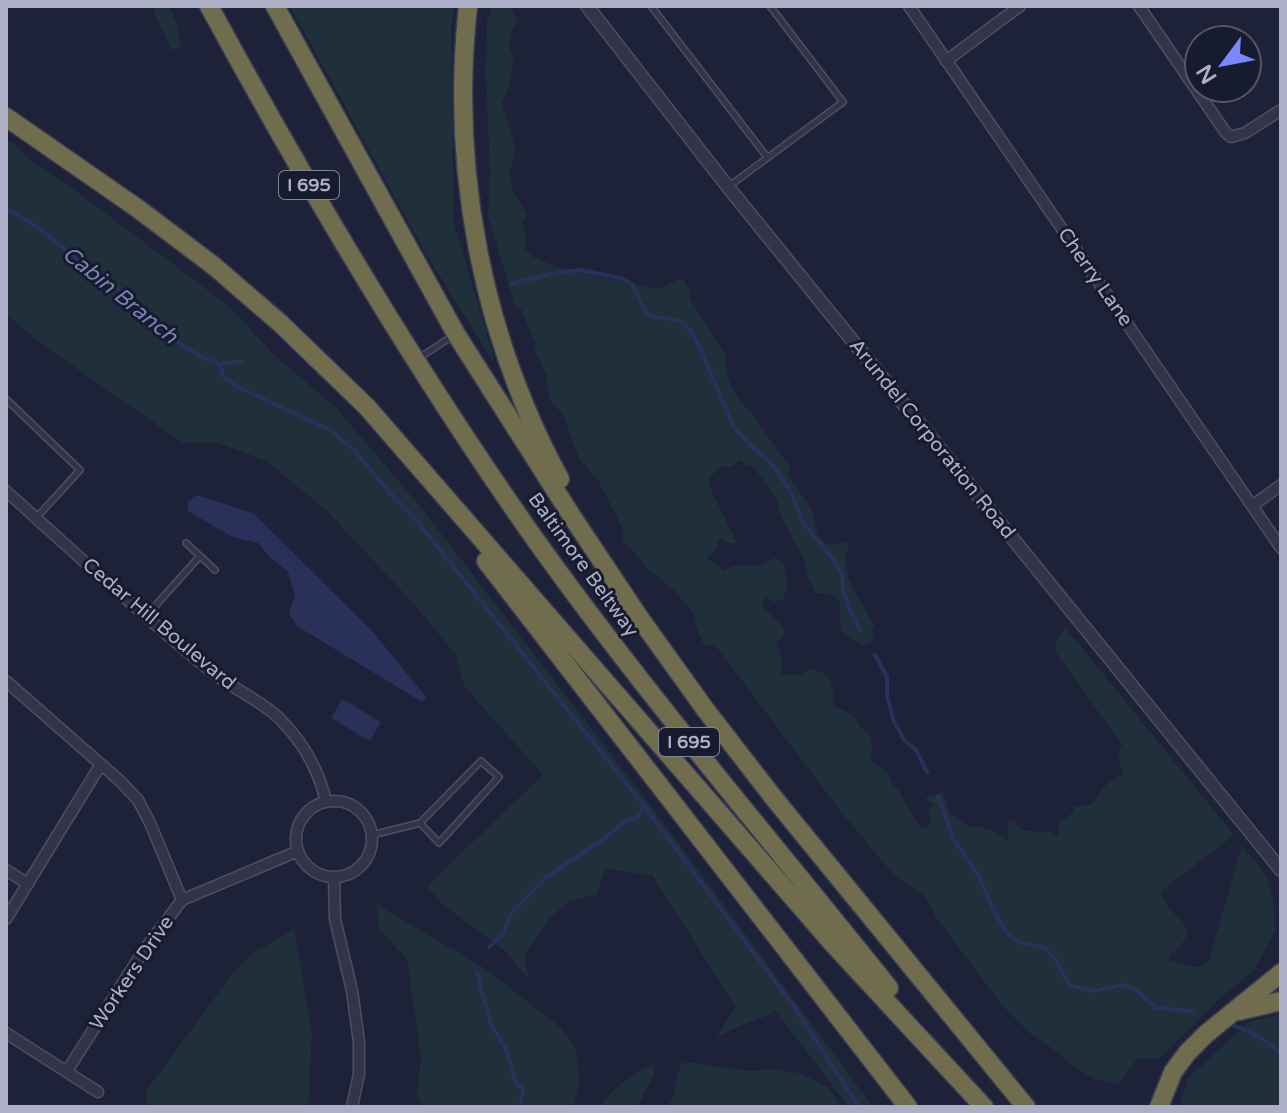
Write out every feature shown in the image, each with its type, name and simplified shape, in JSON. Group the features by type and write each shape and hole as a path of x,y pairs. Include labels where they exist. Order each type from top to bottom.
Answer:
{"highway":[{"name":"Baltimore Beltway","path":"209,6 322,208 415,361 538,542 678,727 984,1107"},
{"name":"Baltimore Beltway","path":"275,6 456,334 639,617 773,797 1026,1107"},
{"path":"468,6 462,92 464,148 469,204 493,317 540,439 639,617"},
{"path":"6,117 214,266 280,323 367,407 834,945 984,1107"},
{"path":"367,407 908,1107"},
{"path":"1159,1107 1173,1072 1187,1053 1281,973"},
{"path":"1233,1014 1281,1001"}],"street":[{"name":"Arundel Corporation Road","path":"587,6 728,187 1281,870"},
{"name":"Cherry Lane","path":"909,6 1281,548"},
{"path":"946,61 1020,6"},
{"path":"1139,6 1231,137 1245,133 1281,110"},
{"path":"1252,506 1281,485"},
{"name":"Cedar Hill Boulevard","path":"6,491 211,672 276,715 309,757 322,781 326,802"},
{"path":"6,681 138,800 182,900"},
{"path":"6,919 101,764"},
{"path":"342,801 353,805 369,823 372,835 368,858 360,868 334,877 316,873 306,866 296,844 300,821 308,811 326,802 342,801"},
{"name":"Workers Drive","path":"67,1071 142,953 182,900 298,851"},
{"path":"6,870 28,884"},
{"path":"334,877 335,919 352,991 359,1042 359,1074 352,1107"},
{"path":"6,1033 98,1092"}],"lane":[{"path":"651,6 767,157"},
{"path":"728,187 843,102 770,6"},
{"path":"415,361 456,334"},
{"path":"6,399 80,470 36,518"},
{"path":"186,543 215,570"},
{"path":"146,616 200,556"},
{"path":"372,835 420,823 481,761 499,777 439,843 420,823"}],"shaded area":[{"path":"157,6 169,6 179,29 181,47 171,50 154,11"},
{"path":"290,6 455,6 451,27 454,223 494,359 428,257"},
{"path":"492,6 512,6 517,22 510,40 513,56 509,87 502,103 515,148 509,172 512,190 527,214 522,222 526,238 524,248 533,257 559,268 657,289 682,278 691,293 689,297 725,355 731,385 790,468 787,474 811,508 818,535 827,545 845,542 849,549 845,554 848,579 874,625 870,643 861,645 842,632 840,601 833,594 815,593 806,563 781,516 777,500 753,466 745,465 741,460 731,467 720,467 710,477 710,488 737,543 720,538 718,548 707,558 724,571 732,566 757,566 775,558 783,563 788,585 783,599 773,602 766,596 761,605 784,629 783,637 776,644 781,659 780,674 800,675 812,668 828,676 834,706 853,715 861,728 869,733 873,751 870,761 888,774 919,826 927,828 931,823 928,810 934,804 925,799 943,792 949,812 968,826 994,831 1007,840 1007,821 1014,820 1022,830 1037,833 1049,831 1059,838 1060,823 1072,813 1074,806 1091,804 1106,785 1124,773 1118,755 1122,745 1055,651 1065,627 1234,835 1160,892 1168,907 1183,922 1187,935 1180,947 1169,955 1169,961 1198,967 1208,963 1242,846 1266,875 1273,900 1275,931 1254,970 1219,999 1158,1059 1137,1059 1118,1084 1094,1079 1066,1061 1031,1034 1001,1004 936,917 924,895 895,876 842,813 715,645 704,645 694,614 623,540 622,527 599,482 579,458 562,413 552,403 547,377 534,348 536,344 521,309 516,308 488,216 490,173 486,73 487,21"},
{"path":"6,141 231,308 273,354 337,409 423,510 647,801 873,1107 849,1107 773,1008 773,1013 716,1038 736,1007 652,875 606,869 596,894 568,902 551,917 524,955 528,978 504,950 441,903 428,887 433,880 543,775 465,687 456,655 415,605 328,512 267,461 218,443 183,443 39,342 6,314"},
{"path":"376,904 484,968 560,1027 576,1048 579,1084 573,1107 424,1107 417,1098 421,1057 407,959 380,930"},
{"path":"294,929 312,1033 308,1107 146,1107 147,1090 230,977 255,952"},
{"path":"1281,1014 1281,1107 1180,1107 1188,1078 1248,1023"},
{"path":"688,1062 749,1071 772,1069 799,1073 828,1087 842,1107 667,1107 672,1100 681,1064"},
{"path":"654,1064 654,1074 637,1107 599,1107 624,1082"}],"water":[{"path":"197,495 253,513 373,632 426,697 422,702 297,626 289,613 295,596 288,572 258,543 233,537 188,511 188,501"},
{"path":"342,699 381,722 370,741 331,718"}],"waterway":[{"name":"Cabin Branch","path":"6,208 39,228 113,285 147,319 177,342 203,358 220,364 242,361"},
{"name":"Cabin Branch","path":"511,284 579,270 621,278 632,284 645,311 653,317 679,320 691,331 733,426 772,464 791,492 804,524 833,559 842,575 848,606 860,630"},
{"path":"220,364 223,376 236,386 330,430 354,450 413,516 645,807 794,1007 859,1107"},
{"name":"Cabin Branch","path":"875,655 887,677 887,696 893,719 904,740 916,750 927,772"},
{"name":"Cabin Branch","path":"938,796 954,840 979,876 1008,934 1018,942 1045,948 1056,960 1069,985 1094,991 1122,985 1135,989 1156,1008 1193,1011"},
{"path":"489,947 502,935 511,914 545,878 627,820 637,818 644,807"},
{"path":"477,973 491,1024 506,1049 515,1081 523,1090 520,1107"},
{"name":"Cabin Branch","path":"1232,1025 1258,1036 1281,1054"}]}
